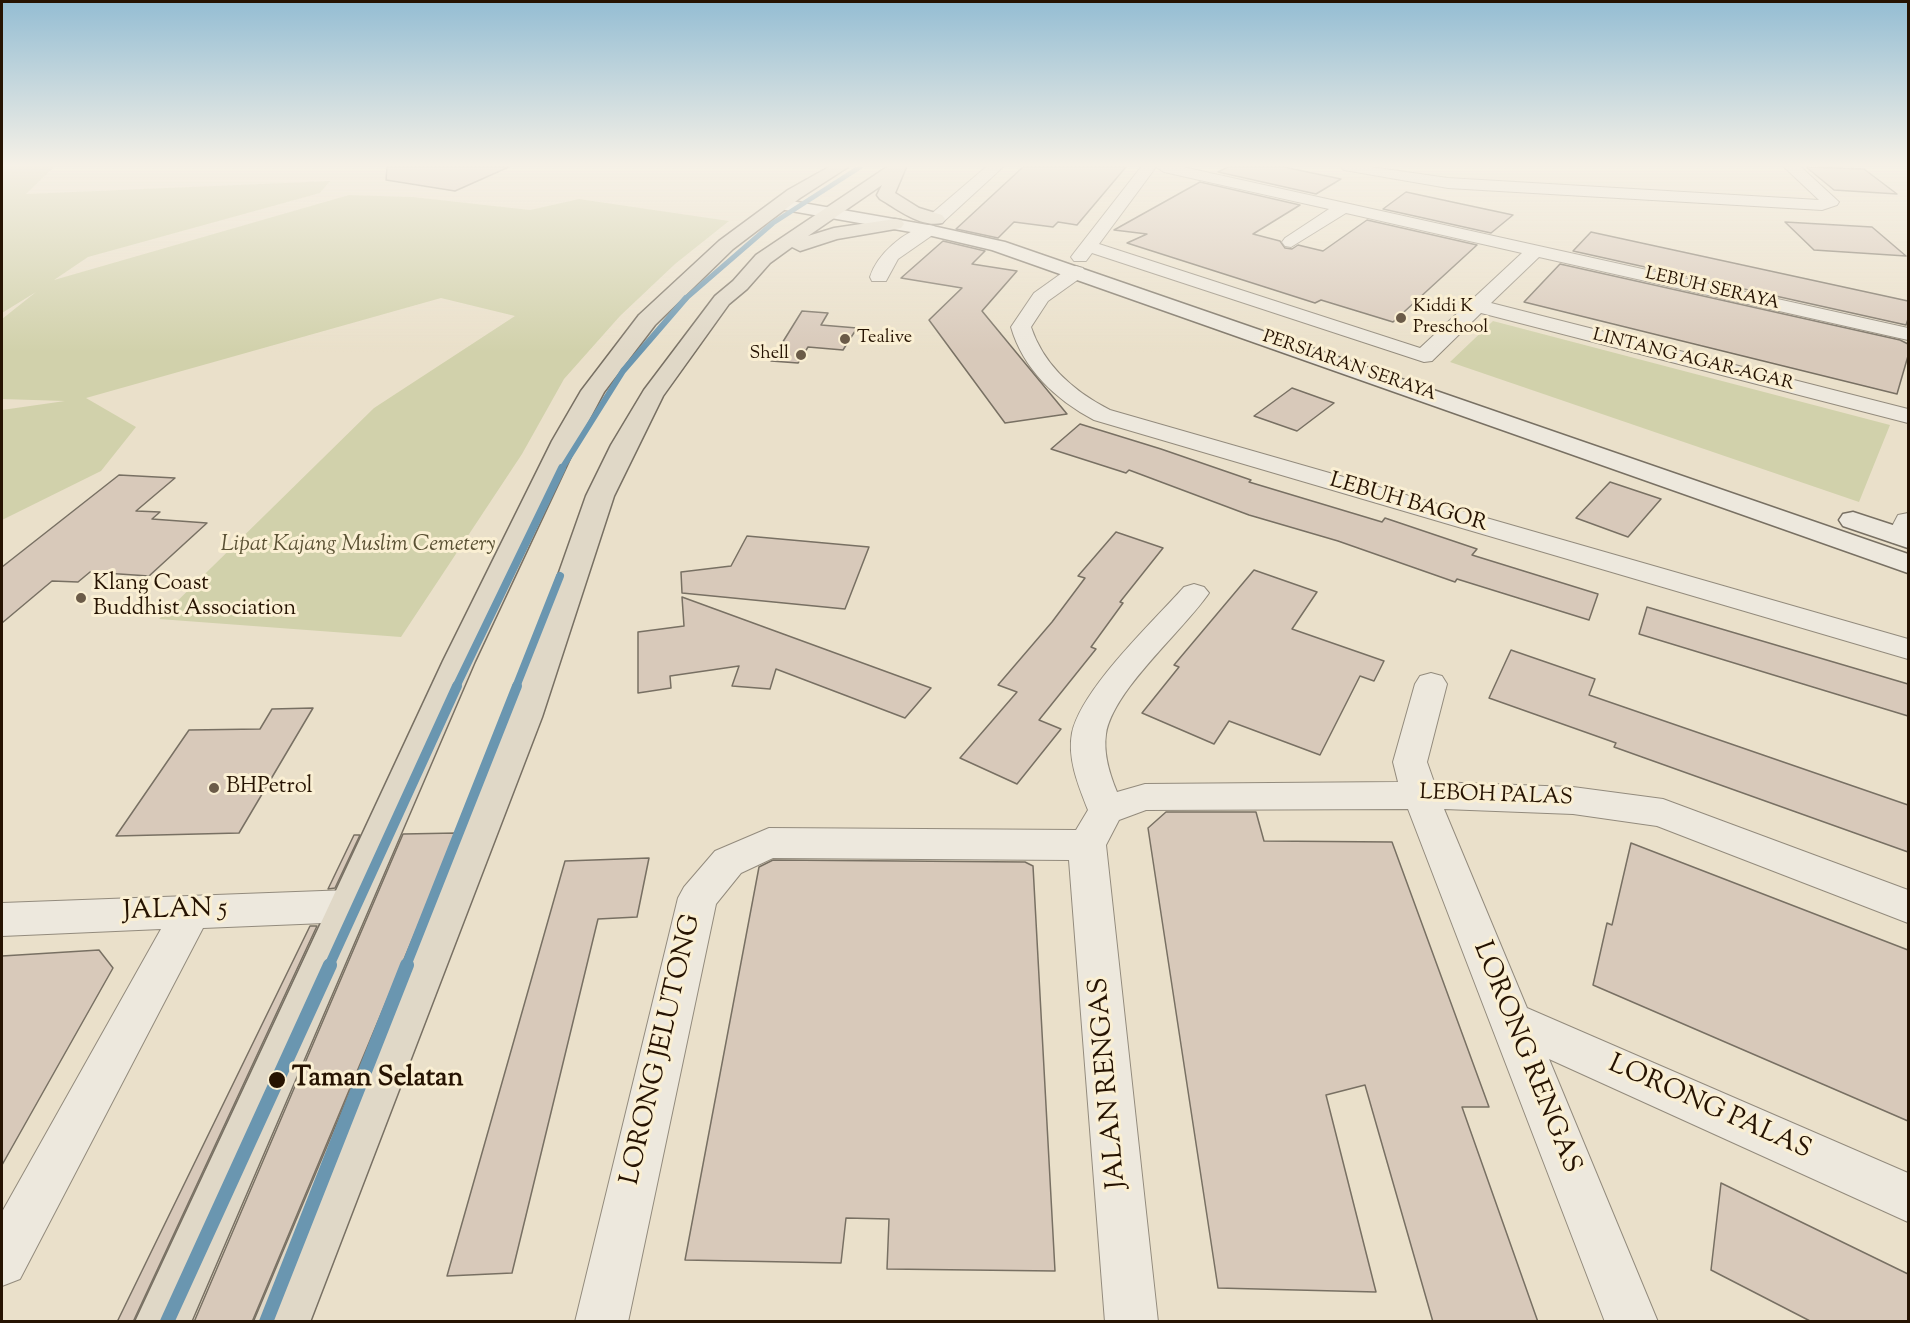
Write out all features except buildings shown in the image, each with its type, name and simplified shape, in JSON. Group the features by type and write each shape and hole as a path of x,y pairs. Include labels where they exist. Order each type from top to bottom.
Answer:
{"highway":[{"path":"163,1322 349,906 522,528 593,391 647,320 726,245 748,229"},
{"path":"282,1322 525,717 600,496 652,395 722,300 740,285 763,260 806,229"},
{"path":"763,260 818,237 867,229"}],"main road":[{"name":"PERSIARAN SERAYA","path":"944,229 998,246 1082,258 1219,314 1908,564"},
{"name":"PERSIARAN SERAYA","path":"1219,314 1386,361 1428,366 1722,476"},
{"path":"1834,514 1906,532"}],"street":[{"path":"879,277 881,267 897,251 927,229"},
{"name":"LEBUH BAGOR","path":"1104,229 1082,258 1041,297 1021,327 1024,343 1040,364 1074,400 1102,415 1908,649"},
{"path":"1291,242 1311,229"},
{"name":"LEBUH SERAYA","path":"1441,229 1908,334"},
{"path":"1428,366 1478,306 1536,250"},
{"name":"PERSIARAN SERAYA","path":"1082,258 1428,366"},
{"name":"LINTANG AGAR-AGAR","path":"1478,306 1908,416"},
{"name":"JALAN RENGAS","path":"1132,1322 1096,827 1089,762 1089,731 1100,706 1194,593"},
{"name":"LORONG RENGAS","path":"1431,684 1410,762 1420,794 1632,1322"},
{"name":"LEBOH PALAS","path":"1096,827 1145,797 1420,794 1626,804 1663,813 1908,907"},
{"name":"LORONG JELUTONG","path":"601,1322 698,898 728,862 769,843 1096,827"},
{"name":"JALAN 5","path":"2,919 349,906"},
{"path":"2,1262 191,912"},
{"name":"LORONG PALAS","path":"1509,1020 1908,1198"}],"green space":[{"name":"Lipat Kajang Muslim Cemetery","path":"2,229 190,229 88,257 54,280 232,229 719,229 675,264 620,316 564,379 522,454 401,637 159,619 374,408 515,316 441,298 86,398 136,427 101,471 2,520 2,410 65,401 2,399 2,319 36,292 2,313"},
{"path":"1493,321 1890,425 1859,502 1450,362"}],"transit line":[{"path":"167,1322 495,602 557,476 593,415 623,371 682,302 766,229"},
{"path":"266,1322 560,576"}],"place":[{"name":"Kiddi K Preschool","path":"1401,318"},
{"name":"Tealive","path":"845,339"},
{"name":"Shell","path":"801,355"},
{"name":"Klang Coast Buddhist Association","path":"81,598"},
{"name":"BHPetrol","path":"214,788"},
{"name":"Taman Selatan","path":"277,1080"}]}
